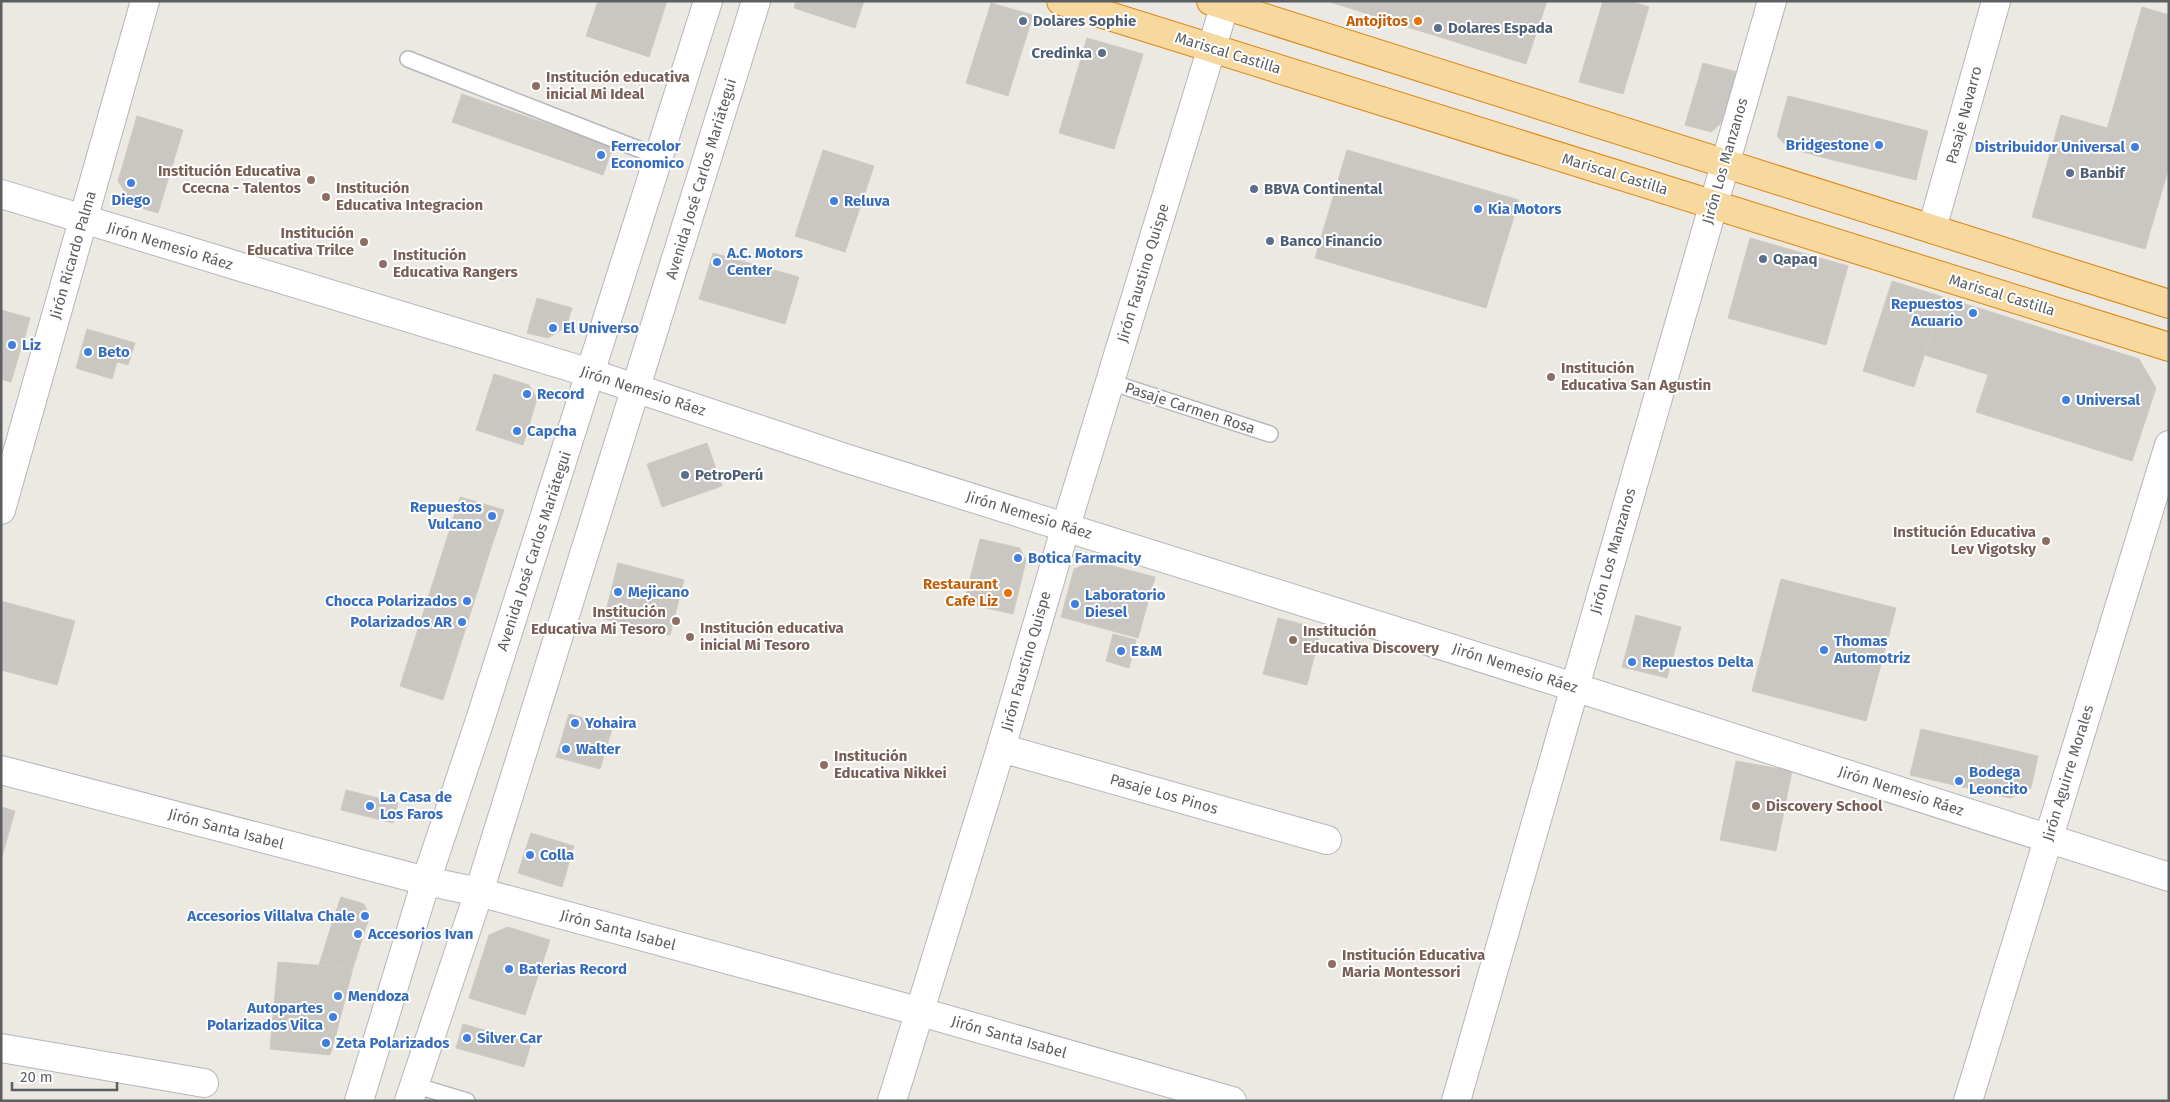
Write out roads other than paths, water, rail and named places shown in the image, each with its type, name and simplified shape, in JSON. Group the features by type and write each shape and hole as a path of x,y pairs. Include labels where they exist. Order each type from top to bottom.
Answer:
{"highway":[{"name":"Mariscal Castilla","path":"1061,1 2169,347"},
{"path":"1220,3 2169,304"}],"street":[{"name":"Jirón Ricardo Palma","path":"1,510 8,457 83,219 145,1"},
{"name":"Avenida José Carlos Mariátegui","path":"359,1101 426,881 481,717 708,1"},
{"name":"Avenida José Carlos Mariátegui","path":"412,1093 479,892 756,1"},
{"name":"Jirón Los Manzanos","path":"1456,1101 1712,204 1772,1"},
{"name":"Pasaje Navarro","path":"1932,229 1996,1"},
{"name":"Jirón Faustino Quispe","path":"892,1101 1001,748 1066,526 1211,48 1220,3"},
{"name":"Jirón Nemesio Ráez","path":"1,194 590,373 845,458 1066,526 2169,877"},
{"name":"Jirón Aguirre Morales","path":"1968,1101 2169,445"},
{"name":"Pasaje Los Pinos","path":"1001,748 1327,840"},
{"name":"Jirón Santa Isabel","path":"1,770 426,881 479,892 921,1012 1232,1101"},
{"path":"1,1048 204,1084"}],"lane":[{"path":"408,59 659,157"},
{"name":"Pasaje Carmen Rosa","path":"1110,382 1270,434"},
{"path":"412,1093 467,1101"}],"place":[{"name":"Dolares Sophie","path":"1023,21"},
{"name":"Antojitos","path":"1418,21"},
{"name":"Dolares Espada","path":"1438,28"},
{"name":"Credinka","path":"1102,53"},
{"name":"Institución educativa inicial Mi Ideal","path":"536,86"},
{"name":"Bridgestone","path":"1879,145"},
{"name":"Distribuidor Universal","path":"2135,147"},
{"name":"Ferrecolor Economico","path":"601,155"},
{"name":"Banbif","path":"2070,173"},
{"name":"Institución Educativa Ccecna - Talentos","path":"311,180"},
{"name":"Diego","path":"131,183"},
{"name":"BBVA Continental","path":"1254,189"},
{"name":"Institución Educativa Integracion","path":"326,197"},
{"name":"Reluva","path":"834,201"},
{"name":"Kia Motors","path":"1478,209"},
{"name":"Banco Financio","path":"1270,241"},
{"name":"Institución Educativa Trilce","path":"364,242"},
{"name":"Qapaq","path":"1763,259"},
{"name":"A.C. Motors Center","path":"717,262"},
{"name":"Institución Educativa Rangers","path":"383,264"},
{"name":"Repuestos Acuario","path":"1973,313"},
{"name":"El Universo","path":"553,328"},
{"name":"Liz","path":"12,345"},
{"name":"Beto","path":"88,352"},
{"name":"Institución Educativa San Agustin","path":"1551,377"},
{"name":"Record","path":"527,394"},
{"name":"Universal","path":"2066,400"},
{"name":"Capcha","path":"517,431"},
{"name":"PetroPerú","path":"685,475"},
{"name":"Repuestos Vulcano","path":"492,516"},
{"name":"Institución Educativa Lev Vigotsky","path":"2046,541"},
{"name":"Botica Farmacity","path":"1018,558"},
{"name":"Mejicano","path":"618,592"},
{"name":"Restaurant Cafe Liz","path":"1008,593"},
{"name":"Chocca Polarizados","path":"467,601"},
{"name":"Laboratorio Diesel","path":"1075,604"},
{"name":"Institución Educativa Mi Tesoro","path":"676,621"},
{"name":"Polarizados AR","path":"462,622"},
{"name":"Institución educativa inicial Mi Tesoro","path":"690,637"},
{"name":"Institución Educativa Discovery","path":"1293,640"},
{"name":"Thomas Automotriz","path":"1824,650"},
{"name":"E&M","path":"1121,651"},
{"name":"Repuestos Delta","path":"1632,662"},
{"name":"Yohaira","path":"575,723"},
{"name":"Walter","path":"566,749"},
{"name":"Institución Educativa Nikkei","path":"824,765"},
{"name":"Bodega Leoncito","path":"1959,781"},
{"name":"La Casa de Los Faros","path":"370,806"},
{"name":"Discovery School","path":"1756,806"},
{"name":"Colla","path":"530,855"},
{"name":"Accesorios Villalva Chale","path":"365,916"},
{"name":"Accesorios Ivan","path":"358,934"},
{"name":"Institución Educativa Maria Montessori","path":"1332,964"},
{"name":"Baterias Record","path":"509,969"},
{"name":"Mendoza","path":"338,996"},
{"name":"Autopartes Polarizados Vilca","path":"333,1017"},
{"name":"Silver Car","path":"467,1038"},
{"name":"Zeta Polarizados","path":"326,1043"}]}
